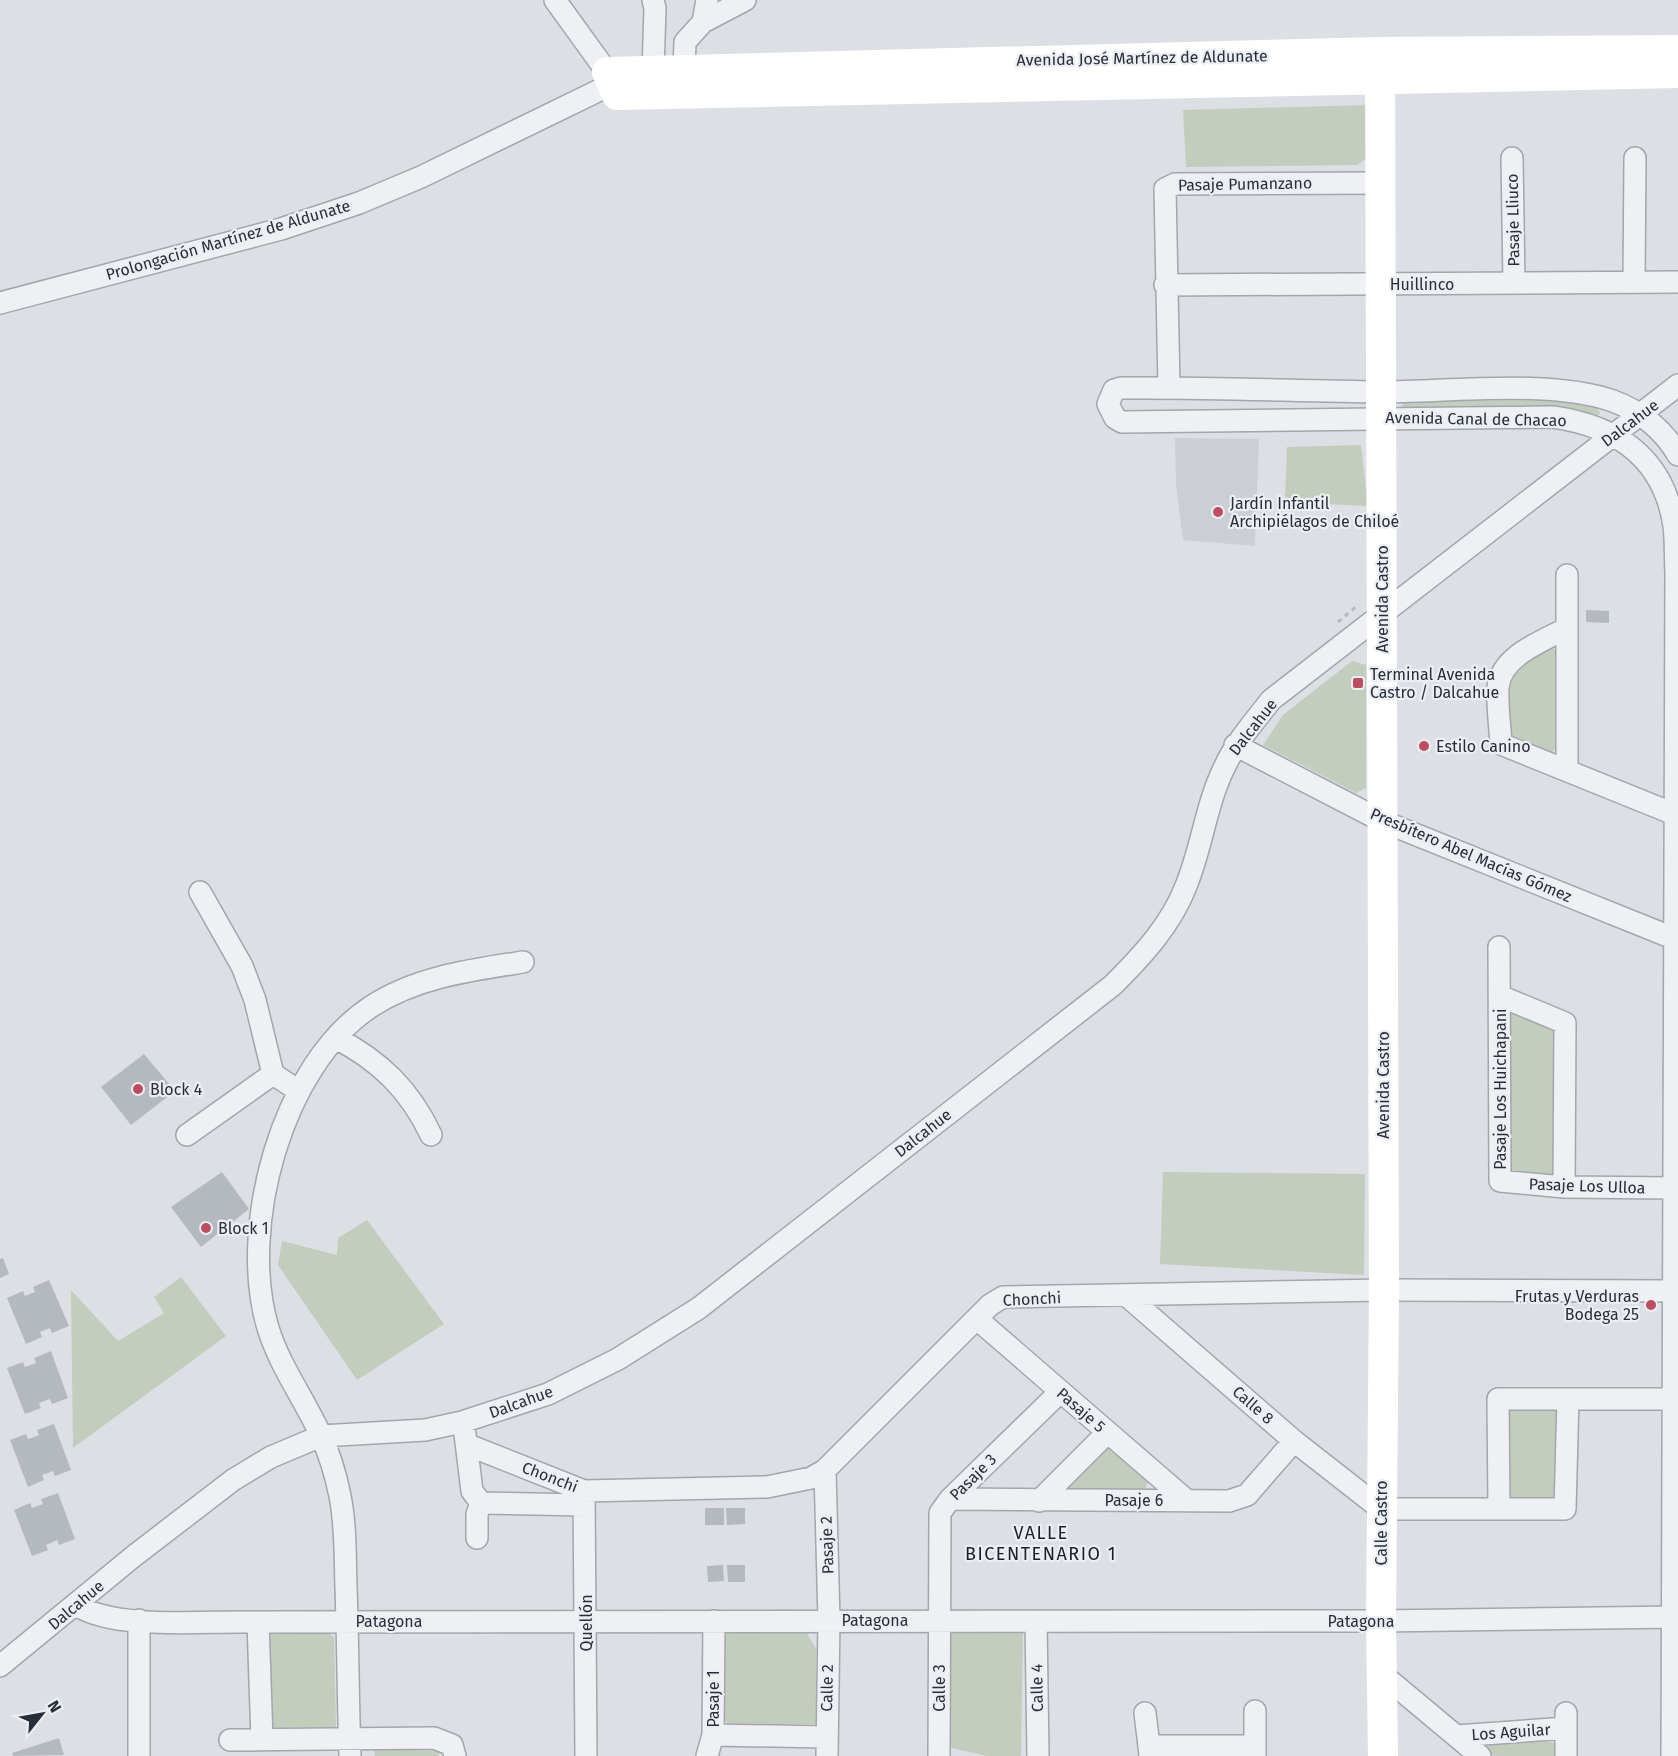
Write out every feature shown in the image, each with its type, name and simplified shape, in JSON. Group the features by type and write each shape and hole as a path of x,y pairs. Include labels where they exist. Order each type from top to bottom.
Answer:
{"street":[{"path":"555,0 612,84"},
{"path":"703,22 706,0"},
{"path":"684,70 685,42 703,22 745,0"},
{"path":"653,71 657,3"},
{"name":"Avenida José Martínez de Aldunate","path":"612,84 1381,66 1678,50"},
{"name":"Avenida José Martínez de Aldunate","path":"612,84 653,71 684,70 1381,66 1678,73"},
{"name":"Avenida Castro","path":"1381,66 1384,1290"},
{"name":"Prolongación Martínez de Aldunate","path":"0,303 281,229 359,203 421,177 612,84"},
{"name":"Pasaje Lliuco","path":"1512,158 1514,283"},
{"path":"1634,282 1635,158"},
{"name":"Pasaje Pumanzano","path":"1169,387 1163,193 1169,185 1381,183"},
{"name":"Huillinco","path":"1165,285 1678,282"},
{"name":"Dalcahue","path":"0,1666 134,1556 249,1469 321,1436 425,1430 462,1422 495,1403 548,1394 618,1359 699,1308 1113,985 1142,957 1165,926 1186,887 1216,786 1235,745 1271,700 1382,601 1642,415 1678,385"},
{"name":"Avenida Canal de Chacao","path":"1672,1756 1676,1617 1672,1399 1676,1291 1673,1188 1676,939 1674,527 1669,502 1654,474 1636,450 1615,434 1596,425 1553,417 1382,405 1169,387 1114,390 1110,396 1110,411 1122,422 1382,405 1555,390 1613,401 1642,415 1659,430 1678,455"},
{"path":"1567,575 1567,770"},
{"path":"1567,628 1516,657 1508,666 1498,686 1501,744 1674,814"},
{"name":"Presbítero Abel Macías Gómez","path":"1235,745 1382,821 1676,939"},
{"path":"200,892 242,966 255,1000 273,1074 299,1091"},
{"name":"Pasaje Los Huichapani","path":"1499,948 1500,1181"},
{"path":"350,1748 348,1622 340,1498 321,1436 276,1351 267,1327 260,1276 263,1212 270,1166 282,1126 299,1091 336,1038 360,1015 404,989 453,974 523,962"},
{"name":"Pasaje Los Huichapani","path":"1500,996 1565,1023 1564,1186"},
{"path":"336,1038 359,1050 387,1071 411,1099 431,1135"},
{"path":"187,1135 273,1074"},
{"name":"Pasaje Los Ulloa","path":"1500,1181 1564,1186 1673,1188"},
{"name":"Chonchi","path":"468,1445 584,1498 767,1487 811,1478 825,1470 990,1305 1003,1297 1384,1290 1676,1291"},
{"name":"Calle Castro","path":"1383,1756 1381,1509 1384,1290"},
{"name":"Calle 8","path":"1127,1296 1294,1441 1381,1509"},
{"name":"Pasaje 5","path":"977,1319 1185,1499"},
{"name":"Pasaje 3","path":"939,1621 939,1520 942,1508 1060,1392"},
{"path":"1498,1509 1498,1399 1672,1399"},
{"path":"1381,1509 1565,1509 1568,1399"},
{"path":"462,1422 468,1445 472,1491 481,1503"},
{"path":"1039,1500 1107,1433"},
{"name":"Pasaje 6","path":"950,1499 1228,1501 1247,1495 1294,1441"},
{"name":"Pasaje 2","path":"825,1470 829,1620"},
{"path":"481,1503 584,1498"},
{"name":"Quellón","path":"584,1498 586,1756"},
{"path":"477,1538 477,1514 481,1503"},
{"name":"Patagona","path":"76,1605 99,1616 138,1620 258,1622 829,1620 1381,1622 1676,1617"},
{"path":"138,1620 139,1756"},
{"name":"Calle 2","path":"826,1747 829,1620"},
{"name":"Pasaje 1","path":"714,1621 713,1735 826,1747"},
{"name":"Calle 3","path":"939,1621 939,1756"},
{"name":"Calle 4","path":"1036,1621 1038,1756"},
{"path":"258,1622 262,1740"},
{"path":"1383,1675 1480,1756"},
{"path":"1145,1713 1150,1751 1255,1751 1255,1711"},
{"name":"Los Aguilar","path":"1456,1736 1566,1721 1566,1756"},
{"path":"707,1756 713,1735"},
{"path":"230,1740 262,1740 350,1748 434,1738 452,1745 455,1756"}],"path":[{"path":"1329,629 1382,601"}],"shaded area":[{"name":"Jardín Infantil Archipiélagos de Chiloé","path":"1175,438 1259,439 1255,546 1183,540 1176,485"}],"green space":[{"path":"1367,105 1369,157 1357,165 1186,167 1183,110"},
{"path":"1564,400 1596,406 1600,413 1597,417 1403,411 1401,406 1406,401"},
{"path":"1361,445 1368,506 1285,502 1287,447"},
{"path":"1551,648 1558,651 1560,656 1555,748 1551,755 1512,739 1508,726 1507,708 1509,682 1512,677 1530,661"},
{"path":"1352,661 1366,665 1366,788 1356,793 1263,745 1283,715"},
{"path":"1512,1011 1556,1029 1555,1178 1509,1177 1509,1013"},
{"path":"1163,1172 1365,1174 1364,1275 1160,1264"},
{"path":"367,1220 444,1324 357,1380 278,1265 282,1241 337,1255 338,1238"},
{"path":"181,1277 226,1336 73,1448 71,1290 118,1341 164,1313 154,1297"},
{"path":"1508,1408 1555,1409 1557,1411 1555,1500 1512,1500 1509,1498"},
{"path":"1102,1445 1113,1446 1149,1479 1144,1492 1065,1492 1065,1483"},
{"path":"1023,1628 1021,1756 987,1756 952,1748 944,1737 942,1630"},
{"path":"321,1629 334,1637 336,1727 261,1728 259,1633"},
{"path":"727,1632 806,1632 816,1649 816,1724 729,1725 718,1712 720,1646"},
{"path":"1496,1740 1552,1742 1557,1745 1558,1756 1489,1756 1487,1747"},
{"path":"374,1749 439,1751 439,1756 375,1756"}],"building":[{"path":"1586,610 1609,611 1609,623 1586,622"},
{"name":"Block 4","path":"144,1054 175,1091 131,1125 101,1087"},
{"name":"Block 1","path":"222,1172 249,1209 201,1247 171,1207"},
{"path":"3,1258 9,1274 0,1278 0,1259"},
{"path":"49,1280 69,1326 52,1333 50,1328 40,1332 42,1337 26,1344 7,1298 23,1291 25,1296 35,1292 33,1287"},
{"path":"51,1351 68,1398 52,1404 50,1399 39,1403 41,1408 25,1414 7,1368 23,1362 25,1367 36,1363 34,1358"},
{"path":"54,1424 71,1470 55,1476 53,1471 42,1475 44,1480 28,1487 10,1440 26,1434 28,1439 34,1437 39,1435 37,1430"},
{"path":"58,1493 75,1539 59,1545 57,1540 46,1545 48,1550 32,1556 14,1510 30,1503 32,1508 43,1504 41,1499"},
{"path":"705,1508 724,1508 724,1525 705,1525"},
{"path":"726,1508 745,1508 745,1524 727,1525"},
{"path":"723,1565 724,1581 708,1582 707,1566"},
{"path":"727,1565 745,1565 745,1582 728,1582"},
{"path":"59,1738 64,1755 13,1756 12,1753"}],"place":[{"name":"Jardín Infantil Archipiélagos de Chiloé","path":"1218,512"},
{"name":"Terminal Avenida Castro / Dalcahue","path":"1358,683"},
{"name":"Estilo Canino","path":"1424,746"},
{"name":"Block 4","path":"138,1089"},
{"name":"Block 1","path":"206,1228"},
{"name":"Frutas y Verduras Bodega 25","path":"1651,1305"}],"district":[{"name":"VALLE BICENTENARIO 1","path":"1041,1543"}]}
